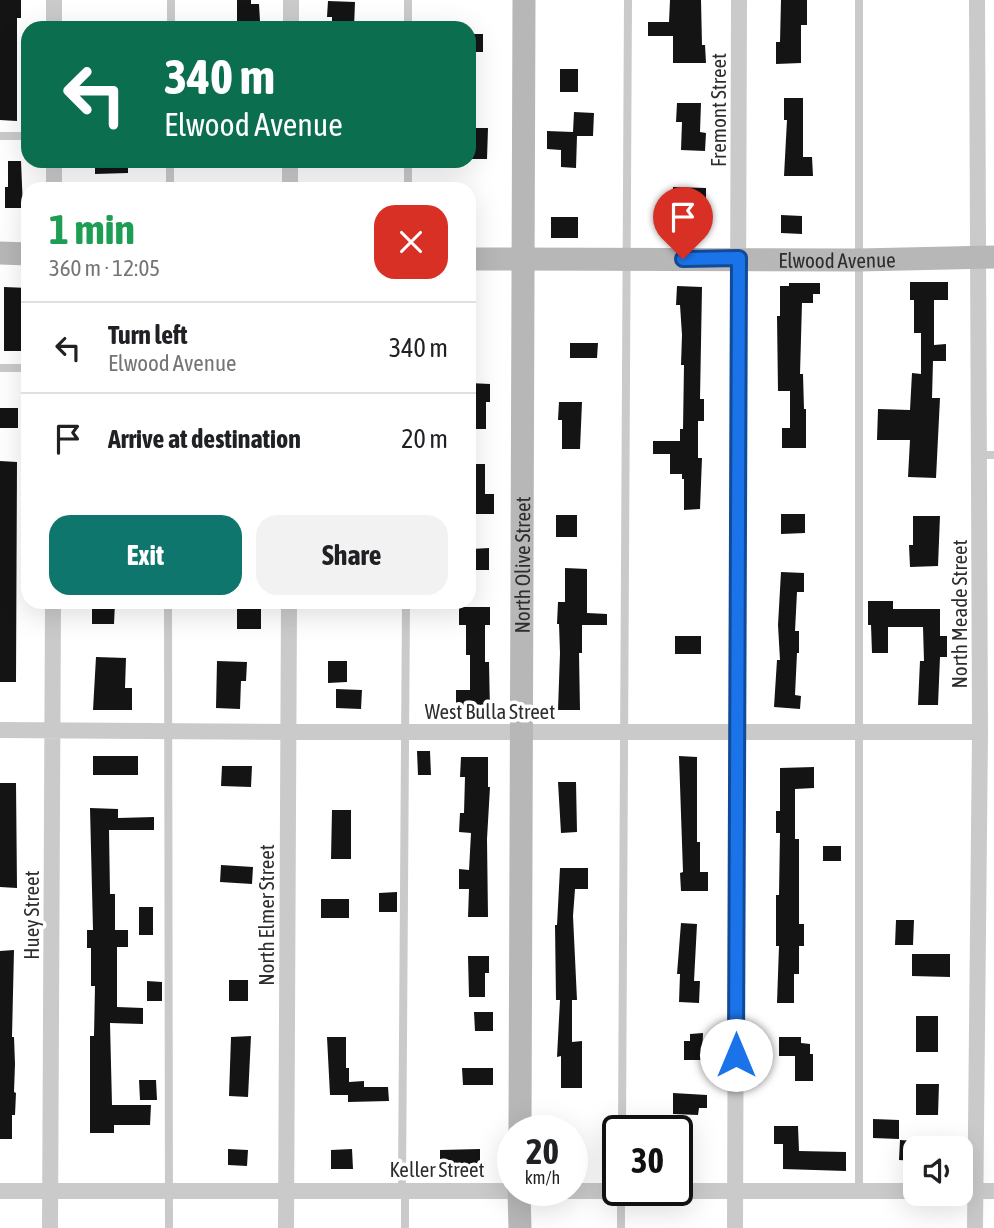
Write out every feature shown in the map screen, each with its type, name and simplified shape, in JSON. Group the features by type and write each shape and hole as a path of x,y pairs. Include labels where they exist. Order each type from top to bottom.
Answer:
{"street":[{"path":"54,0 54,21"},
{"path":"291,0 291,21"},
{"name":"North Olive Street","path":"520,1115 524,0"},
{"name":"Fremont Street","path":"735,1228 739,0"},
{"name":"North Meade Street","path":"969,1136 986,455 986,257 977,0"},
{"path":"0,253 21,254"},
{"name":"Elwood Avenue","path":"476,259 859,260 986,257"},
{"name":"Huey Street","path":"50,1228 53,609"},
{"name":"North Elmer Street","path":"286,1228 289,609"},
{"name":"West Bulla Street","path":"0,730 288,733 625,730 980,732"},
{"name":"Keller Street","path":"0,1191 497,1190"},
{"name":"Keller Street","path":"693,1190 903,1191"},
{"path":"973,1191 994,1191"},
{"path":"519,1206 520,1228"},
{"name":"North Meade Street","path":"971,1206 975,1228"}],"lane":[{"path":"171,0 171,21"},
{"path":"408,0 408,21"},
{"path":"622,1115 628,0"},
{"path":"859,0 859,1191"},
{"path":"0,136 21,136"},
{"path":"0,368 21,368"},
{"path":"168,609 169,1228"},
{"path":"405,1228 406,609"},
{"path":"621,1206 621,1228"}],"building":[{"path":"0,0 21,0 21,18 17,18 17,121 0,120"},
{"path":"237,0 251,0 251,4 259,4 260,21 237,21"},
{"path":"670,0 701,0 702,45 705,45 706,63 673,63 673,36 648,36 648,22 669,22"},
{"path":"781,0 807,0 807,25 801,25 801,63 776,64 776,42 780,42"},
{"path":"328,1 355,2 354,21 332,21 332,17 327,17"},
{"path":"476,34 483,34 483,52 476,52"},
{"path":"560,69 578,69 578,92 560,92"},
{"path":"784,98 803,98 803,157 812,157 813,176 784,176 787,120 784,120"},
{"path":"677,103 701,103 700,132 706,133 705,151 681,150 682,122 676,122"},
{"path":"574,112 594,113 593,136 577,136 576,168 561,167 561,150 547,149 547,131 573,132"},
{"path":"476,128 488,128 487,159 476,159"},
{"path":"8,161 21,161 21,208 5,208 5,187 8,187"},
{"path":"95,168 128,168 128,173 95,174"},
{"path":"673,187 706,188 706,210 699,209 699,233 672,233"},
{"path":"781,215 802,216 802,234 781,233"},
{"path":"551,217 578,217 578,238 551,238"},
{"path":"910,282 948,282 948,300 934,300 934,345 946,344 946,361 933,361 932,398 940,398 936,478 908,477 910,440 877,440 878,409 910,410 912,373 921,374 921,333 914,333 914,300 910,300"},
{"path":"789,283 820,283 820,294 813,294 813,303 802,303 800,374 803,374 806,409 806,448 782,448 782,428 790,428 790,391 778,391 777,316 780,316 780,286 789,286"},
{"path":"677,286 702,287 700,399 704,399 704,421 698,421 698,458 702,458 700,509 684,510 684,479 682,474 670,474 670,454 653,454 653,441 680,441 680,429 683,429 684,365 681,365 682,335 680,305 676,305"},
{"path":"4,287 21,288 21,351 4,351"},
{"path":"570,343 598,343 597,358 570,358"},
{"path":"476,383 490,384 490,402 486,402 486,429 476,429"},
{"path":"559,402 582,402 580,449 562,449 562,420 558,420"},
{"path":"0,408 18,408 18,428 0,428"},
{"path":"0,461 17,462 16,682 0,682"},
{"path":"476,464 485,464 485,494 494,494 494,514 476,514"},
{"path":"781,514 805,514 805,533 781,534"},
{"path":"556,515 577,515 577,537 556,537"},
{"path":"913,516 940,516 938,566 910,567 909,545 913,545"},
{"path":"489,548 489,570 476,570 476,549"},
{"path":"565,568 587,569 587,613 607,614 607,625 582,625 582,653 579,653 580,710 558,710 558,602 565,602"},
{"path":"781,572 804,573 804,592 797,592 795,631 799,631 799,653 795,695 801,696 800,709 774,707 777,660 780,660 778,625"},
{"path":"868,601 893,601 893,609 940,609 940,636 947,636 947,657 940,657 938,705 918,705 920,661 924,661 923,627 888,627 888,653 872,653"},
{"path":"490,607 490,625 485,625 485,662 489,662 490,712 456,712 456,690 470,690 470,655 466,655 466,625 459,625 459,609"},
{"path":"92,609 115,609 114,624 92,624"},
{"path":"237,609 261,609 261,629 237,629"},
{"path":"675,636 701,636 701,654 675,654"},
{"path":"96,657 126,658 125,688 132,688 132,710 93,710"},
{"path":"217,661 247,662 246,681 241,681 240,709 216,708"},
{"path":"328,661 347,661 347,682 328,683"},
{"path":"336,689 362,690 361,709 336,708"},
{"path":"417,751 430,751 431,775 418,775"},
{"path":"93,756 138,756 138,775 93,775"},
{"path":"679,756 697,757 697,842 700,842 700,872 708,872 708,891 681,891 680,873 683,872"},
{"path":"461,757 488,757 488,917 468,917 469,889 459,889 459,869 469,870 471,833 459,832 460,813 464,813 465,777 460,777"},
{"path":"222,766 252,766 251,787 221,786"},
{"path":"814,767 814,788 795,789 795,839 799,839 799,924 804,924 804,946 799,946 799,974 794,974 794,1003 777,1003 779,946 776,946 776,895 779,895 780,833 776,833 776,811 780,811 780,768"},
{"path":"558,782 576,782 577,832 561,833"},
{"path":"0,783 16,783 17,888 0,887"},
{"path":"90,808 118,809 118,818 154,817 154,830 109,830 110,894 115,894 115,930 128,930 128,947 117,947 117,1007 143,1008 143,1024 110,1023 112,1105 151,1105 150,1125 114,1125 114,1133 90,1133 90,1036 94,1036 95,986 91,986 91,948 87,948 87,930 93,930"},
{"path":"332,810 351,810 351,859 331,859"},
{"path":"823,846 841,846 841,861 823,861"},
{"path":"221,865 253,867 252,884 220,882"},
{"path":"560,868 588,868 588,889 575,889 573,916 577,1000 572,1000 572,1042 582,1041 582,1088 561,1088 561,1056 557,1057 560,1000 556,1000 555,925"},
{"path":"397,892 397,912 379,912 379,893"},
{"path":"321,899 349,899 349,918 321,918"},
{"path":"139,907 153,907 153,935 139,935"},
{"path":"896,920 914,920 913,945 895,945"},
{"path":"681,923 697,924 694,981 700,981 699,1003 679,1002 680,974 677,974"},
{"path":"14,950 12,1037 15,1115 12,1115 12,1139 0,1139 0,951"},
{"path":"912,954 950,954 950,977 912,976"},
{"path":"468,956 489,956 489,973 485,973 485,997 469,997"},
{"path":"229,980 248,980 248,1001 229,1001"},
{"path":"147,981 162,982 162,1001 147,1001"},
{"path":"474,1012 493,1012 493,1031 475,1031"},
{"path":"916,1016 938,1016 938,1052 916,1052"},
{"path":"703,1033 702,1060 684,1060 684,1041 690,1041 690,1034"},
{"path":"251,1036 248,1097 229,1096 231,1037"},
{"path":"327,1037 346,1037 349,1082 364,1081 364,1087 388,1087 389,1101 348,1102 348,1095 330,1095"},
{"path":"779,1037 801,1037 801,1043 810,1044 810,1054 813,1054 813,1081 795,1081 795,1056 779,1056"},
{"path":"462,1068 493,1068 493,1085 463,1085"},
{"path":"139,1080 156,1080 157,1100 140,1100"},
{"path":"916,1084 939,1084 938,1115 916,1115"},
{"path":"673,1093 707,1095 707,1108 699,1108 698,1115 673,1114"},
{"path":"873,1119 899,1120 899,1139 873,1138"},
{"path":"774,1126 798,1126 799,1151 846,1152 846,1171 783,1169 783,1144 774,1144"},
{"path":"900,1140 903,1140 903,1160 899,1160"},
{"path":"228,1149 248,1150 247,1166 228,1165"},
{"path":"352,1149 353,1169 331,1169 331,1150"},
{"path":"480,1149 480,1168 440,1168 440,1150"}],"route":[{"path":"683,259 739,258 736,1055"}]}
